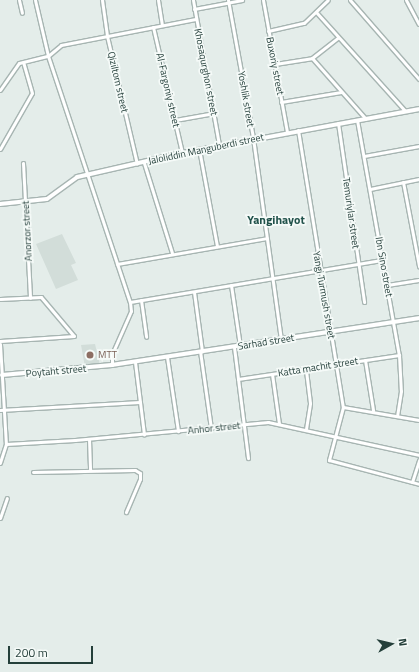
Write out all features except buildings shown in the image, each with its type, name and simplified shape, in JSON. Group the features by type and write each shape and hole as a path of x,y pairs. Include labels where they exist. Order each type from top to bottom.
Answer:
{"street":[{"path":"19,0 22,13"},
{"path":"39,0 35,0 48,56 130,302 131,312 112,354 112,365"},
{"name":"Qiziltom street","path":"102,0 107,36 137,164"},
{"path":"158,0 162,25"},
{"name":"Khosaqurghon street","path":"193,0 219,145"},
{"path":"194,9 228,1 242,0"},
{"name":"Buxoriy street","path":"263,0 287,132"},
{"path":"268,31 304,23 328,0"},
{"path":"350,0 419,79"},
{"path":"406,0 419,24"},
{"name":"Yoshlik street","path":"228,1 253,138 281,339"},
{"path":"316,12 405,112"},
{"path":"0,90 19,63 48,56 61,45 153,26 196,19"},
{"name":"Al-Fargoniy street","path":"153,26 182,153"},
{"path":"274,64 312,58 338,38"},
{"path":"312,58 366,119"},
{"path":"0,149 32,93 23,62"},
{"path":"282,102 342,92"},
{"name":"Jaloliddin Manguberdi street","path":"0,204 47,199 71,181 87,174 144,163 199,149 253,138 419,109"},
{"path":"175,120 214,113"},
{"name":"Ibn Sino street","path":"357,120 394,322 401,390 397,415"},
{"name":"Temuriylar street","path":"338,123 364,302"},
{"name":"Yangi Turmush street","path":"298,130 343,407 329,460 412,482"},
{"path":"364,156 419,146"},
{"path":"199,149 217,246"},
{"name":"Anorzor street","path":"23,163 30,298"},
{"path":"144,163 172,253"},
{"path":"370,189 419,179"},
{"path":"403,182 419,266"},
{"path":"118,264 172,253 267,238"},
{"path":"130,302 320,272 382,260"},
{"path":"387,285 419,280"},
{"path":"231,285 240,346"},
{"path":"194,292 211,428"},
{"path":"0,299 41,297 74,336 0,341"},
{"path":"142,300 146,337"},
{"name":"Sarhad street","path":"112,365 419,318"},
{"path":"0,344 2,410 6,444 0,463"},
{"path":"234,347 248,458"},
{"name":"Katta machit street","path":"238,379 398,355"},
{"path":"167,357 178,431"},
{"path":"366,360 373,410"},
{"path":"135,362 144,434"},
{"name":"Poytaht street","path":"1,375 112,365"},
{"path":"306,369 310,403 306,429"},
{"path":"272,374 279,424"},
{"path":"2,410 140,402"},
{"path":"343,407 373,410 419,420"},
{"name":"Anhor street","path":"6,444 89,439 244,425 279,424 419,454"},
{"path":"89,439 90,470"},
{"path":"419,460 412,482 419,484"},
{"path":"33,472 135,470 140,473 126,512"},
{"path":"0,518 7,498"}],"shaded area":[{"path":"62,234 76,263 71,265 78,280 56,289 36,244"},
{"name":"MTT","path":"95,344 100,365 85,367 81,345"}],"place":[{"name":"MTT","path":"90,355"}],"district":[{"name":"Yangihayot","path":"276,220"}]}
